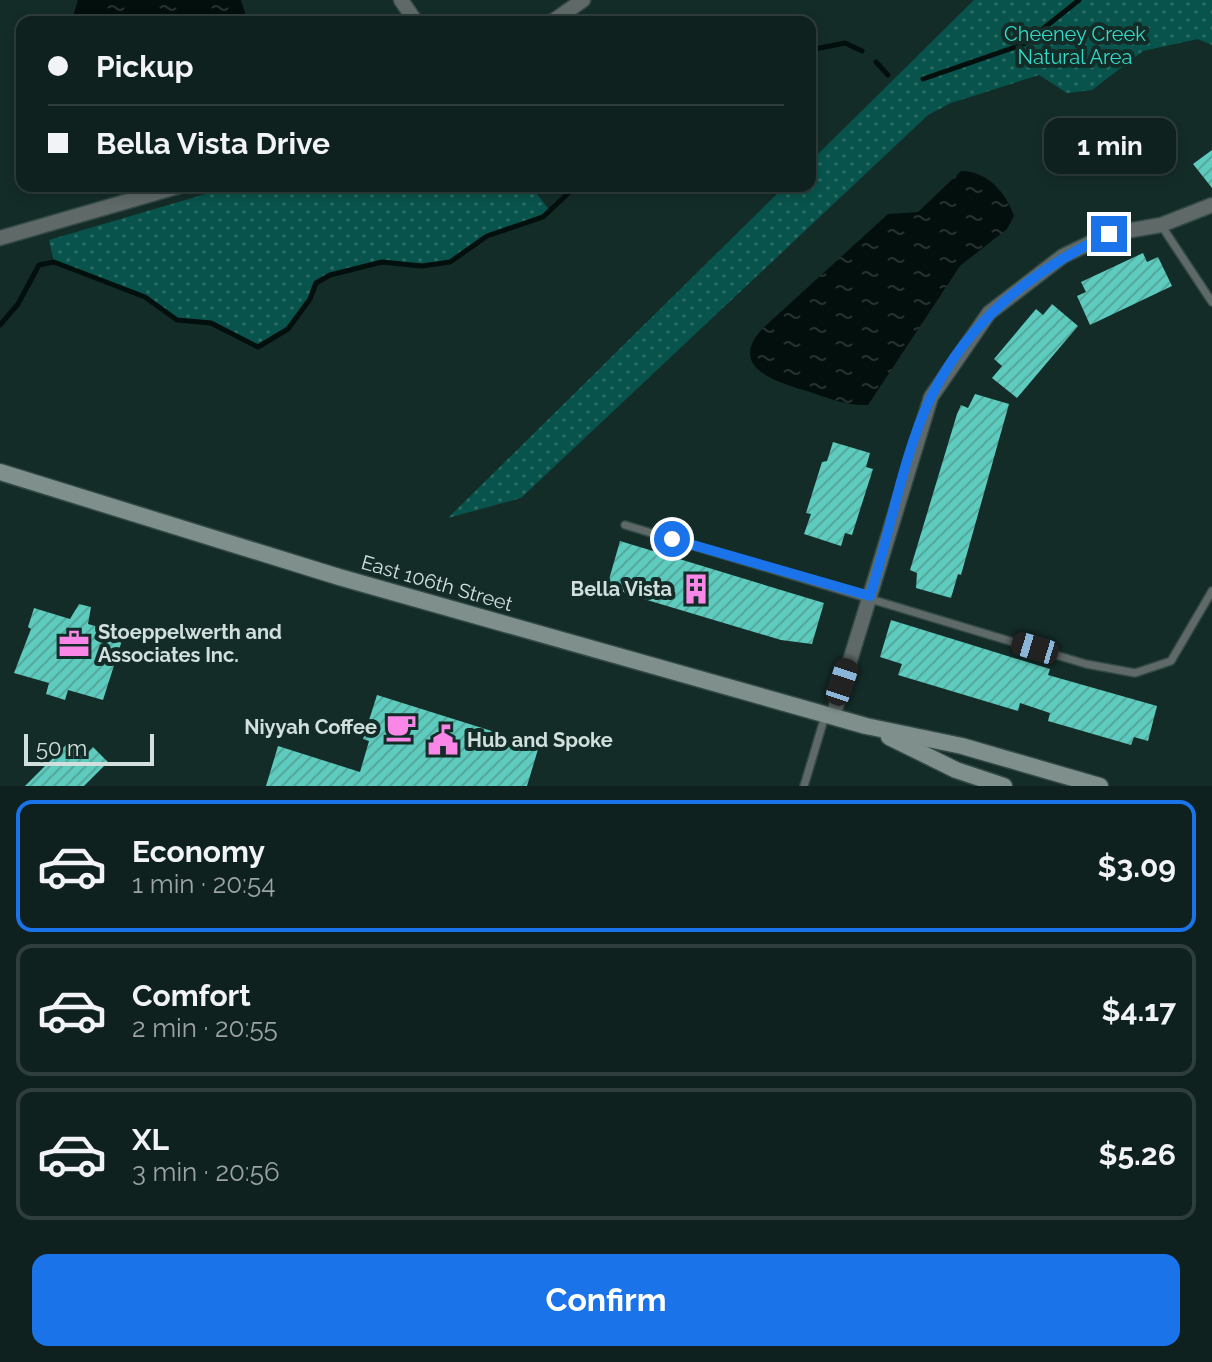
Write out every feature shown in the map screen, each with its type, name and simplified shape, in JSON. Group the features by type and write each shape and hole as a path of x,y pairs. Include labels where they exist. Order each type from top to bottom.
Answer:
{"main road":[{"name":"East 106th Street","path":"0,472 339,577 866,726 962,746 1100,786"},
{"name":"East 106th Street","path":"866,726 956,770 1004,786"}],"street":[{"path":"560,16 583,0"},
{"path":"0,238 159,192"},
{"path":"830,715 931,397 989,313 1063,256 1109,234 1161,225 1212,205"}],"lane":[{"path":"1161,225 1212,302"},
{"path":"625,525 870,596 1086,664 1135,673 1171,661 1212,591"},
{"path":"804,786 830,715"}],"green space":[{"name":"Cheeney Creek Natural Area","path":"974,0 1212,0 1212,45 1198,39 1143,51 1092,90 1067,93 1039,75 951,103 928,115 521,498 448,518 779,192 816,192 816,156"},
{"path":"213,192 536,192 550,211 487,236 450,262 422,266 382,262 330,275 316,283 310,299 288,329 258,347 211,323 177,320 145,297 54,262 49,240"}],"water":[{"path":"78,0 241,0 245,13 244,16 73,16"},
{"path":"961,171 979,175 994,184 1014,216 1007,229 960,266 868,405 830,399 782,383 760,371 750,354 753,342 762,329 888,214 918,212"}],"building":[{"path":"1212,150 1212,188 1193,164"},
{"path":"1143,253 1147,262 1158,257 1172,286 1090,325 1077,296 1086,292 1081,282"},
{"path":"1052,304 1078,326 1017,398 992,378 1002,366 994,359 1036,309 1043,315"},
{"path":"975,394 1009,404 961,575 958,574 951,598 916,588 917,573 910,570 957,414 961,405 968,408"},
{"path":"833,442 870,453 866,467 873,469 852,535 845,533 841,546 804,534 811,514 806,513 822,462 827,461"},
{"name":"Bella Vista","path":"620,541 824,603 812,644 781,640 627,594 608,583"},
{"name":"Stoeppelwerth and Associates Inc.","path":"79,604 91,607 88,624 124,634 103,700 68,690 65,700 46,694 49,683 14,673 31,629 28,627 34,608 70,619"},
{"path":"891,620 1050,669 1048,675 1157,706 1148,741 1134,737 1131,745 1048,721 1050,713 1020,703 1018,711 898,675 902,664 880,657"},
{"name":"Hub and Spoke","path":"377,695 539,746 527,786 266,786 278,746 360,772 369,741 363,739"},
{"path":"68,743 83,757 93,747 108,762 84,786 25,786"}],"waterway":[{"path":"923,79 1024,44 1079,0"},
{"path":"816,49 845,43 862,51"},
{"path":"876,62 888,75"},
{"path":"0,325 18,304 39,265 54,262 145,297 177,320 211,323 258,347 288,329 310,299 316,283 330,275 382,262 422,266 450,262 487,236 543,217 570,192"}],"place":[{"name":"Bella Vista","path":"696,589"},
{"name":"Stoeppelwerth and Associates Inc.","path":"74,644"},
{"name":"Niyyah Coffee","path":"401,727"},
{"name":"Hub and Spoke","path":"443,740"}],"route":[{"path":"672,539 870,596 931,397 954,361 989,313 1027,281 1063,256 1109,234"}]}
